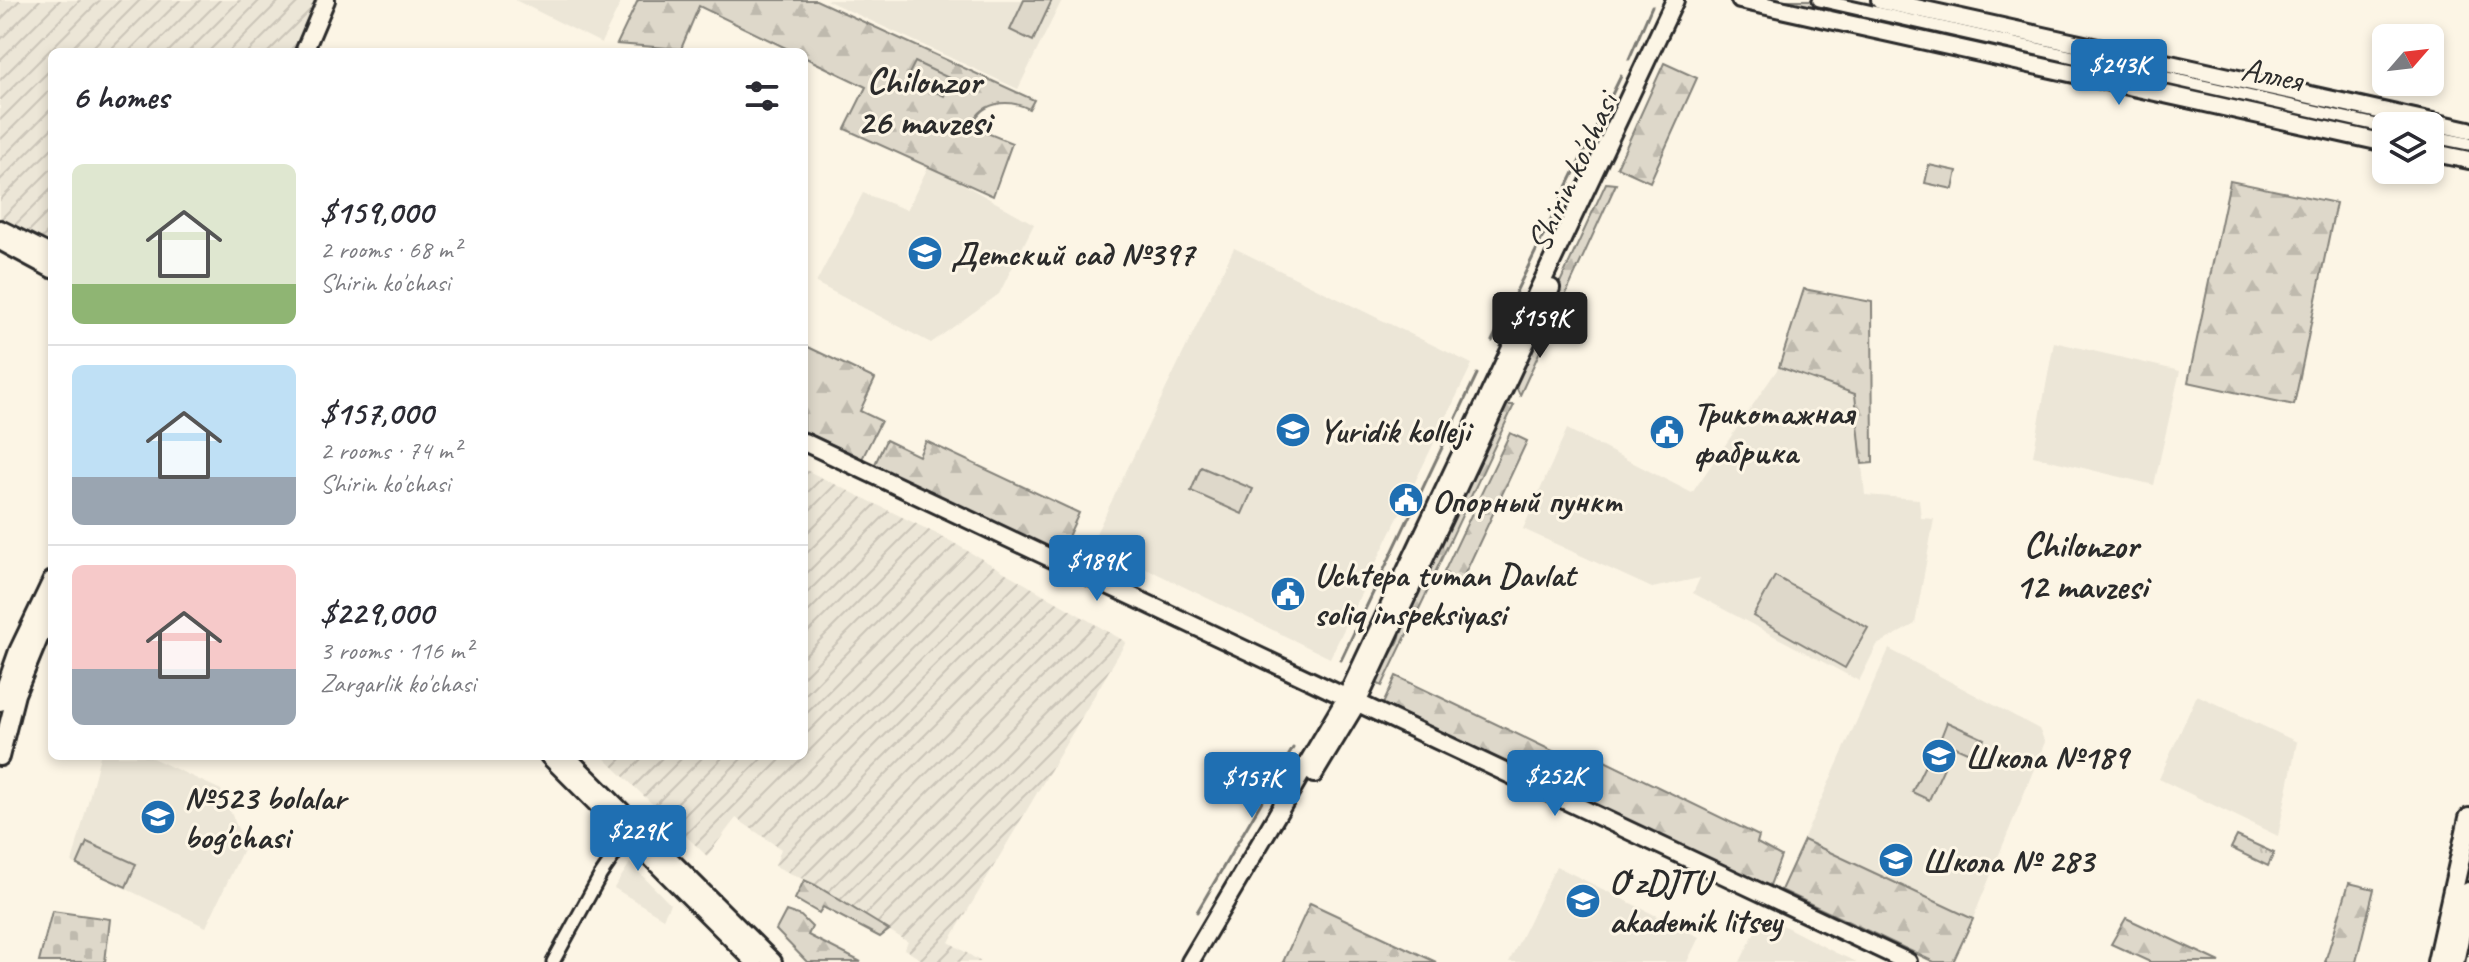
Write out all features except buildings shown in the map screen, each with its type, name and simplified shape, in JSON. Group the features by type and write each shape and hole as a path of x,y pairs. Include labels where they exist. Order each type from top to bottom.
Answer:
{"main road":[{"path":"294,48 314,0"},
{"path":"306,48 326,0"},
{"path":"1580,212 1675,0"},
{"name":"Shirin ko'chasi","path":"1352,700 1580,212 1685,0"},
{"path":"1740,0 2372,140"},
{"path":"1880,0 2469,130"},
{"path":"2444,155 2469,160"},
{"path":"0,229 48,253"},
{"path":"0,241 48,267"},
{"path":"808,444 1908,962"},
{"path":"0,702 18,651 48,588"},
{"path":"0,757 16,693 48,617"},
{"path":"1190,962 1352,700"},
{"path":"1201,962 1352,700"},
{"path":"553,760 755,962"},
{"path":"570,760 773,962"},
{"path":"2437,962 2469,818"},
{"path":"2454,962 2469,892"}],"street":[{"name":"Аллея","path":"1819,0 2372,124"},
{"path":"2444,139 2469,144"},
{"path":"553,962 600,876 628,835"}],"shaded area":[{"path":"0,0 314,0 294,48 48,48 48,253 0,229"},
{"path":"515,0 622,0 601,43"},
{"path":"826,0 1062,0 1018,89"},
{"name":"Детский сад №397","path":"929,165 1034,224 999,294 931,343 816,283 863,193 907,210"},
{"name":"Yuridik kolleji","path":"1234,248 1472,364 1330,658 1092,542"},
{"path":"2054,342 2180,371 2154,485 2033,456"},
{"path":"1779,367 1855,394 1865,495 1919,499 1921,518 1934,519 1915,624 1877,645 1859,681 1693,593 1700,578 1652,588 1523,529 1567,429 1692,493"},
{"path":"808,471 945,538 1126,642 949,942 981,962 925,962 904,949 908,942 815,885 775,866 781,849 736,818 707,856 606,760 808,760"},
{"path":"1889,649 2039,729 2045,742 1961,948 1790,869"},
{"path":"2197,695 2297,742 2278,836 2159,779"},
{"name":"№523 bolalar bog'chasi","path":"99,760 157,760 221,790 245,845 206,927 72,863"},
{"path":"630,863 670,904 663,918 614,888"},
{"name":"OʻzDJTU akademik litsey","path":"1556,866 1699,937 1687,962 1509,962"},
{"path":"1763,915 1836,953 1857,962 1740,962"}],"green space":[{"path":"638,0 816,0 1034,100 1029,109 1003,103 987,107 972,127 1012,143 993,196 845,129 866,87 808,59 808,48 786,48 699,6 681,48 617,44"},
{"path":"1024,0 1052,0 1033,41 1010,30"},
{"path":"1779,0 1848,0 2372,114 2372,131"},
{"path":"915,62 951,79 944,96 907,78"},
{"path":"1664,63 1697,78 1650,182 1617,167"},
{"path":"1929,165 1957,171 1953,189 1925,183"},
{"path":"2230,181 2336,203 2294,405 2188,382"},
{"path":"1606,183 1616,184 1520,395 1514,382"},
{"path":"1804,289 1872,302 1873,463 1862,464 1855,394 1779,367"},
{"path":"808,347 875,379 860,411 881,421 862,459 808,433"},
{"path":"1504,405 1514,405 1433,577 1428,569"},
{"path":"1510,433 1527,441 1461,582 1444,572"},
{"path":"886,440 919,456 926,441 1079,513 1060,554 874,466"},
{"path":"1201,467 1253,489 1242,514 1191,491"},
{"path":"1775,576 1868,628 1845,668 1753,616"},
{"path":"1420,585 1430,586 1382,686 1374,682 1398,642"},
{"path":"1396,676 1561,755 1548,782 1383,704"},
{"path":"1947,722 1984,739 1976,756 1940,740"},
{"path":"1582,750 1759,836 1757,843 1781,856 1769,888 1562,790"},
{"path":"1930,755 1946,763 1929,800 1912,792"},
{"path":"2237,836 2274,853 2268,866 2231,848"},
{"path":"1804,840 1973,919 1953,962 1934,962 1781,890"},
{"path":"87,842 136,864 126,887 77,865"},
{"path":"804,880 889,930 880,937 823,907 819,913 795,899"},
{"path":"2349,883 2374,889 2356,962 2325,962"},
{"path":"1310,903 1436,962 1283,962"},
{"path":"52,911 110,919 105,962 39,962"},
{"path":"786,911 801,916 812,927 808,935 861,962 807,962 776,930"},
{"path":"2126,918 2220,962 2150,962 2111,944"}],"waterway":[{"path":"1629,59 1652,6"},
{"path":"1492,341 1621,76"},
{"path":"1341,660 1477,374"},
{"path":"1197,912 1293,748"}],"place":[{"name":"Детский сад №397","path":"925,253"},
{"name":"Yuridik kolleji","path":"1293,430"},
{"name":"Трикотажная фабрика","path":"1667,432"},
{"name":"Опорный пункт","path":"1406,500"},
{"name":"Uchtepa tuman Davlat soliq inspeksiyasi","path":"1288,594"},
{"name":"Школа №189","path":"1939,756"},
{"name":"№523 bolalar bog'chasi","path":"158,817"},
{"name":"Школа № 283","path":"1896,860"},
{"name":"OʻzDJTU akademik litsey","path":"1583,901"}],"district":[{"name":"Chilonzor 26 mavzesi","path":"924,102"},
{"name":"Chilonzor 12 mavzesi","path":"2081,566"}]}
